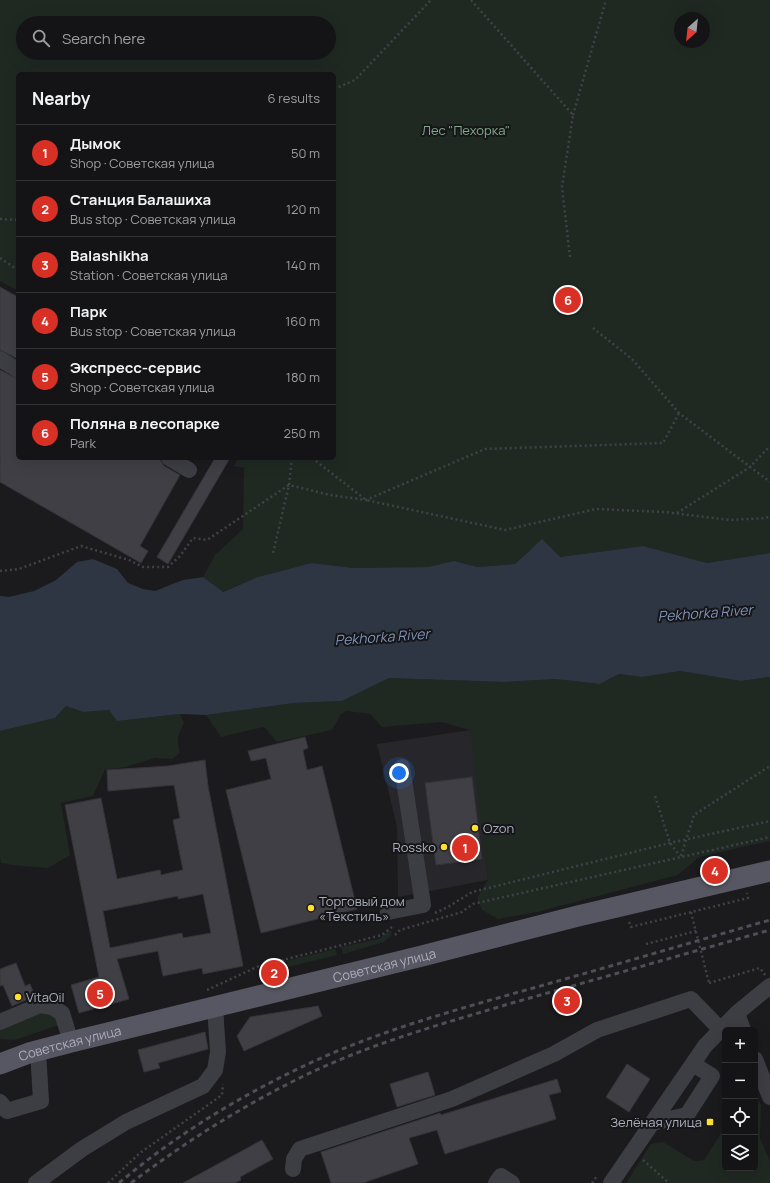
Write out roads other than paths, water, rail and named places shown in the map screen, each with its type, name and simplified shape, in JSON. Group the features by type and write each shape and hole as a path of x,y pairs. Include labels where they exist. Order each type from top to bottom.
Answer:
{"main road":[{"name":"Советская улица","path":"0,1064 38,1050 71,1042 211,999 770,871"}],"street":[{"path":"0,359 16,369"},
{"path":"172,460 189,470"},
{"path":"393,918 423,904 402,767"},
{"path":"611,1183 705,1046 737,1013 770,986"},
{"path":"36,1183 82,1149 126,1122 203,1086 215,1070 218,1052 211,999"},
{"path":"293,1169 294,1159 300,1149 452,1099 554,1054 597,1030 691,1000 720,1029"},
{"path":"0,1022 40,1005 52,1007 62,1013 71,1042"},
{"path":"737,1013 743,1027"},
{"path":"0,1102 7,1111 41,1100 38,1050"},
{"path":"757,1063 770,1096"},
{"path":"652,1123 686,1114 712,1076 693,1064"},
{"path":"496,1183 501,1176 512,1183"}],"water":[{"name":"Pekhorka River","path":"542,539 560,557 643,546 707,563 770,553 770,677 741,681 680,671 642,677 619,674 600,684 555,679 504,682 389,678 342,701 294,703 206,715 180,714 117,721 109,710 83,712 66,706 55,718 0,731 0,596 9,597 34,591 56,580 77,562 93,559 117,569 128,583 143,589 155,591 183,580 203,577 223,592 258,577 311,563 354,568 428,567 454,561 477,567 515,564"}],"railway":[{"path":"119,1183 163,1148 210,1117 283,1076 338,1051 431,1018 770,920"},
{"path":"131,1183 196,1137 241,1109 312,1072 361,1051 487,1010 770,930"}],"place":[{"name":"Поляна в лесопарке","path":"568,300"},
{"name":"Ozon","path":"475,828"},
{"name":"Rossko","path":"444,847"},
{"name":"Дымок","path":"465,848"},
{"name":"Парк","path":"715,871"},
{"name":"Торговый дом «Текстиль»","path":"311,908"},
{"name":"Станция Балашиха","path":"274,973"},
{"name":"Экспресс-сервис","path":"100,994"},
{"name":"VitaOil","path":"18,997"},
{"name":"Balashikha","path":"567,1001"},
{"name":"Зелёная улица","path":"710,1122"}],"park label":[{"name":"Лес \"Пехорка\"","path":"466,130"}]}
